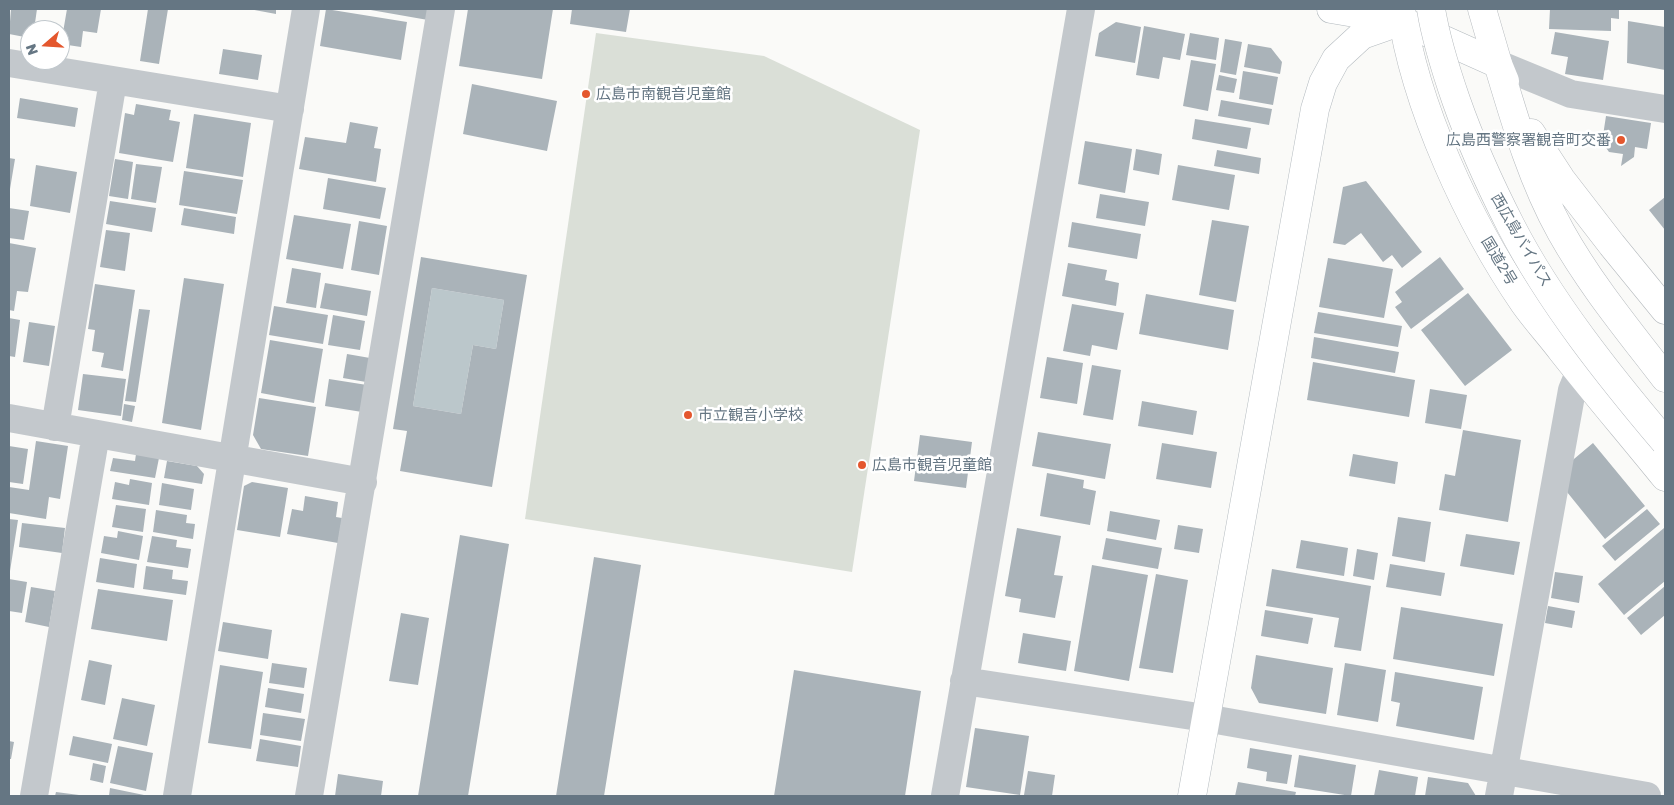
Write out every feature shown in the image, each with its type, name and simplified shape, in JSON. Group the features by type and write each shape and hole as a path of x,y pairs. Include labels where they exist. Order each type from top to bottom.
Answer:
{"main road":[{"path":"1331,9 1402,15 1498,64 1517,107 1534,139 1550,163 1612,245 1665,310"},
{"name":"西広島バイパス","path":"1431,9 1445,68 1465,124 1485,174 1511,228 1544,282 1583,338 1665,442"},
{"path":"1482,9 1524,150 1561,232 1586,272 1665,378"},
{"path":"1192,796 1315,110 1323,83 1336,59 1362,35 1402,15"},
{"name":"国道2号","path":"1402,15 1420,89 1442,148 1465,200 1492,252 1525,304 1665,477"}],"street":[{"path":"177,796 306,9"},
{"path":"309,796 441,9"},
{"path":"945,796 1082,9"},
{"path":"9,63 290,109"},
{"path":"1498,64 1571,94 1665,109"},
{"path":"55,427 113,81"},
{"path":"1501,783 1572,390 1579,372"},
{"path":"9,418 363,482"},
{"path":"34,796 96,434"},
{"path":"964,681 1205,718 1501,783 1647,796"}],"shaded area":[{"path":"596,33 764,56 920,130 852,572 525,519"},
{"path":"432,288 504,300 496,349 473,345 461,414 413,406"}],"building":[{"path":"11,9 37,9 35,20 20,20 20,36 9,34"},
{"path":"67,9 101,9 97,33 83,31 81,47 70,45 70,20 65,20"},
{"path":"148,9 168,9 159,64 140,61"},
{"path":"249,9 276,9 276,14"},
{"path":"326,9 407,22 401,60 320,46"},
{"path":"365,9 430,9 428,20"},
{"path":"468,9 553,9 542,79 459,66"},
{"path":"572,9 630,9 626,32 570,24"},
{"path":"1550,9 1619,9 1619,19 1611,18 1611,31 1549,29"},
{"path":"1628,21 1665,27 1665,70 1627,63"},
{"path":"1116,22 1141,27 1135,63 1095,56 1099,33"},
{"path":"1144,26 1185,34 1180,60 1163,57 1159,79 1136,75"},
{"path":"1555,32 1609,41 1603,80 1565,74 1568,57 1551,54"},
{"path":"1190,33 1219,38 1216,60 1186,55"},
{"path":"1225,39 1242,42 1236,75 1220,72"},
{"path":"1248,44 1271,48 1282,62 1280,74 1244,67"},
{"path":"223,49 262,55 258,80 219,74"},
{"path":"1191,60 1216,64 1208,111 1183,106"},
{"path":"1243,71 1278,77 1273,105 1239,99"},
{"path":"1219,75 1237,79 1234,93 1216,90"},
{"path":"472,84 557,101 547,151 463,134"},
{"path":"20,98 78,108 75,127 17,118"},
{"path":"1221,100 1272,109 1269,125 1218,116"},
{"path":"136,104 171,110 169,120 180,122 173,162 119,153 125,113 134,115"},
{"path":"194,114 251,123 243,177 186,168"},
{"path":"1606,116 1651,123 1647,149 1635,147 1634,157 1621,166 1623,154 1609,152 1602,142"},
{"path":"1195,119 1251,128 1247,149 1192,139"},
{"path":"350,122 378,127 374,148 381,149 376,182 299,169 305,137 346,143"},
{"path":"1085,141 1132,149 1125,193 1078,184"},
{"path":"1136,149 1162,154 1159,175 1133,170"},
{"path":"1217,150 1261,158 1259,174 1214,166"},
{"path":"9,158 15,159 10,189 9,188"},
{"path":"115,159 133,162 128,199 109,196"},
{"path":"136,164 162,167 156,203 131,199"},
{"path":"36,165 77,172 70,213 30,206"},
{"path":"1178,165 1235,175 1229,210 1172,200"},
{"path":"184,171 243,180 237,214 179,205"},
{"path":"328,178 386,188 380,219 323,209"},
{"path":"1366,181 1422,252 1402,268 1392,255 1383,262 1361,233 1345,245 1333,243 1343,187"},
{"path":"1100,194 1149,202 1145,226 1096,218"},
{"path":"1665,197 1665,230 1649,210"},
{"path":"110,201 156,208 152,232 106,224"},
{"path":"9,208 29,211 24,240 9,238"},
{"path":"184,208 236,217 234,234 181,225"},
{"path":"294,215 351,224 343,269 286,259"},
{"path":"1212,220 1249,226 1236,302 1199,295"},
{"path":"359,221 387,226 379,275 351,270"},
{"path":"1072,222 1141,234 1137,259 1068,247"},
{"path":"106,230 130,233 125,271 100,267"},
{"path":"9,243 36,248 28,292 17,291 14,311 9,310"},
{"path":"421,257 527,275 492,487 400,471 407,431 393,429","holes":["432,288 504,300 496,349 473,345 461,414 413,406"]},
{"path":"1440,257 1464,289 1411,329 1395,307 1402,302 1395,292"},
{"path":"1328,258 1393,269 1384,318 1319,307"},
{"path":"1068,263 1107,270 1105,280 1119,283 1116,306 1062,296"},
{"path":"292,268 321,273 316,308 286,303"},
{"path":"184,278 224,284 201,430 162,423"},
{"path":"325,283 371,291 367,316 320,308"},
{"path":"95,284 135,290 123,371 101,367 104,353 92,351 95,330 88,329"},
{"path":"1468,293 1512,350 1465,386 1421,330"},
{"path":"1146,294 1234,310 1228,350 1139,334"},
{"path":"1072,304 1124,313 1117,350 1092,345 1090,356 1063,351"},
{"path":"274,306 328,315 323,344 269,335"},
{"path":"139,309 150,310 136,402 125,401"},
{"path":"1318,312 1402,326 1398,347 1314,333"},
{"path":"333,315 365,321 360,350 328,345"},
{"path":"9,318 20,320 15,357 9,356"},
{"path":"29,322 55,326 49,366 23,362"},
{"path":"1314,337 1399,352 1395,373 1311,358"},
{"path":"270,340 323,349 314,403 261,393"},
{"path":"347,354 370,358 366,382 343,378"},
{"path":"1047,357 1083,363 1077,404 1040,398"},
{"path":"1313,362 1415,380 1409,417 1307,400"},
{"path":"1092,365 1121,370 1113,420 1083,415"},
{"path":"83,374 126,379 121,416 78,410"},
{"path":"329,379 367,385 362,412 325,406"},
{"path":"1430,389 1467,395 1461,429 1425,423"},
{"path":"259,398 316,407 308,456 261,449 253,435"},
{"path":"1142,401 1197,411 1193,435 1138,426"},
{"path":"124,404 135,406 132,422 122,420"},
{"path":"1463,430 1521,440 1508,522 1439,510 1445,474 1455,476"},
{"path":"1038,432 1111,444 1105,479 1032,466"},
{"path":"920,435 972,442 966,488 914,481"},
{"path":"36,441 68,446 60,499 49,497 46,519 9,513 9,487 29,490"},
{"path":"1162,443 1217,452 1211,488 1156,479"},
{"path":"1593,443 1645,506 1605,539 1567,492 1568,464"},
{"path":"9,446 28,449 23,484 9,482"},
{"path":"136,454 159,458 155,478 110,471 113,458 135,461"},
{"path":"1353,454 1398,462 1395,484 1349,476"},
{"path":"167,461 197,466 204,474 202,484 164,478"},
{"path":"1047,473 1084,480 1083,488 1096,491 1090,525 1040,516"},
{"path":"130,479 152,483 149,505 112,499 115,482 129,485"},
{"path":"252,482 288,488 280,537 237,530 244,486"},
{"path":"162,483 194,489 191,510 159,505"},
{"path":"305,496 338,502 336,517 342,518 338,543 287,534 292,509 303,511"},
{"path":"116,505 146,509 143,532 112,527"},
{"path":"1647,509 1660,524 1615,561 1602,546"},
{"path":"156,510 187,515 186,523 195,524 193,539 153,532"},
{"path":"1110,511 1160,520 1156,540 1107,531"},
{"path":"1398,517 1431,522 1425,562 1392,556"},
{"path":"9,519 18,520 10,571 9,571"},
{"path":"22,523 65,528 62,553 19,547"},
{"path":"1178,525 1203,529 1199,553 1174,549"},
{"path":"1017,528 1061,536 1054,575 1063,576 1055,618 1019,612 1021,599 1005,596"},
{"path":"1664,528 1665,581 1624,615 1598,584"},
{"path":"118,531 143,536 139,560 101,553 104,536 117,538"},
{"path":"1466,534 1520,542 1514,575 1460,566"},
{"path":"460,535 509,544 468,796 418,796"},
{"path":"152,536 177,540 176,547 191,549 188,568 147,562"},
{"path":"1106,538 1162,548 1158,569 1102,559"},
{"path":"1301,540 1348,548 1344,576 1296,568"},
{"path":"1357,549 1378,553 1374,580 1353,576"},
{"path":"594,557 641,565 604,796 556,796"},
{"path":"100,558 137,564 134,588 96,582"},
{"path":"1390,564 1445,573 1441,596 1386,587"},
{"path":"1092,565 1148,575 1129,681 1074,671"},
{"path":"146,566 173,570 172,579 188,581 186,595 143,589"},
{"path":"1272,569 1371,586 1361,651 1334,647 1339,618 1266,606"},
{"path":"1555,572 1583,576 1579,603 1551,598"},
{"path":"1156,574 1188,580 1173,673 1139,668"},
{"path":"9,579 27,582 22,613 9,611"},
{"path":"1665,586 1665,615 1641,635 1627,618"},
{"path":"31,587 55,591 49,627 25,622"},
{"path":"98,589 173,600 167,641 91,629"},
{"path":"1548,606 1575,611 1572,628 1545,623"},
{"path":"1401,607 1503,624 1494,676 1393,659"},
{"path":"1265,610 1313,618 1308,644 1261,636"},
{"path":"401,613 429,618 418,685 389,681"},
{"path":"223,622 272,630 268,659 218,651"},
{"path":"1023,633 1071,641 1066,671 1018,663"},
{"path":"1256,655 1333,668 1326,714 1259,703 1251,688"},
{"path":"89,660 112,665 105,705 81,700"},
{"path":"272,663 307,668 304,688 269,683"},
{"path":"1345,663 1386,670 1378,722 1337,715"},
{"path":"220,665 263,672 251,749 208,743"},
{"path":"794,670 921,691 905,796 774,796"},
{"path":"1395,672 1483,687 1474,740 1396,726 1400,703 1391,701"},
{"path":"268,688 304,694 301,713 265,707"},
{"path":"122,698 155,705 147,746 113,739"},
{"path":"263,713 305,719 301,741 260,735"},
{"path":"975,728 1029,736 1020,795 966,787"},
{"path":"73,736 112,744 108,763 69,755"},
{"path":"260,739 301,746 298,767 256,761"},
{"path":"9,741 14,742 11,759 9,759"},
{"path":"118,746 153,753 146,791 110,783"},
{"path":"1250,748 1292,755 1287,784 1266,781 1267,772 1247,768"},
{"path":"1299,755 1356,765 1351,796 1294,787"},
{"path":"93,763 106,766 103,783 90,780"},
{"path":"1379,770 1418,777 1415,796 1374,796"},
{"path":"1028,771 1055,775 1052,796 1024,795"},
{"path":"338,774 383,781 381,796 335,796"},
{"path":"1428,777 1468,783 1476,796 1425,796"},
{"path":"1238,782 1296,792 1295,796 1235,796"},
{"path":"110,788 144,795 144,796 109,796"},
{"path":"56,792 79,795 79,796 55,796"}],"place":[{"name":"広島市南観音児童館","path":"586,94"},
{"name":"広島西警察署観音町交番","path":"1621,140"},
{"name":"市立観音小学校","path":"688,415"},
{"name":"広島市観音児童館","path":"862,465"}]}
